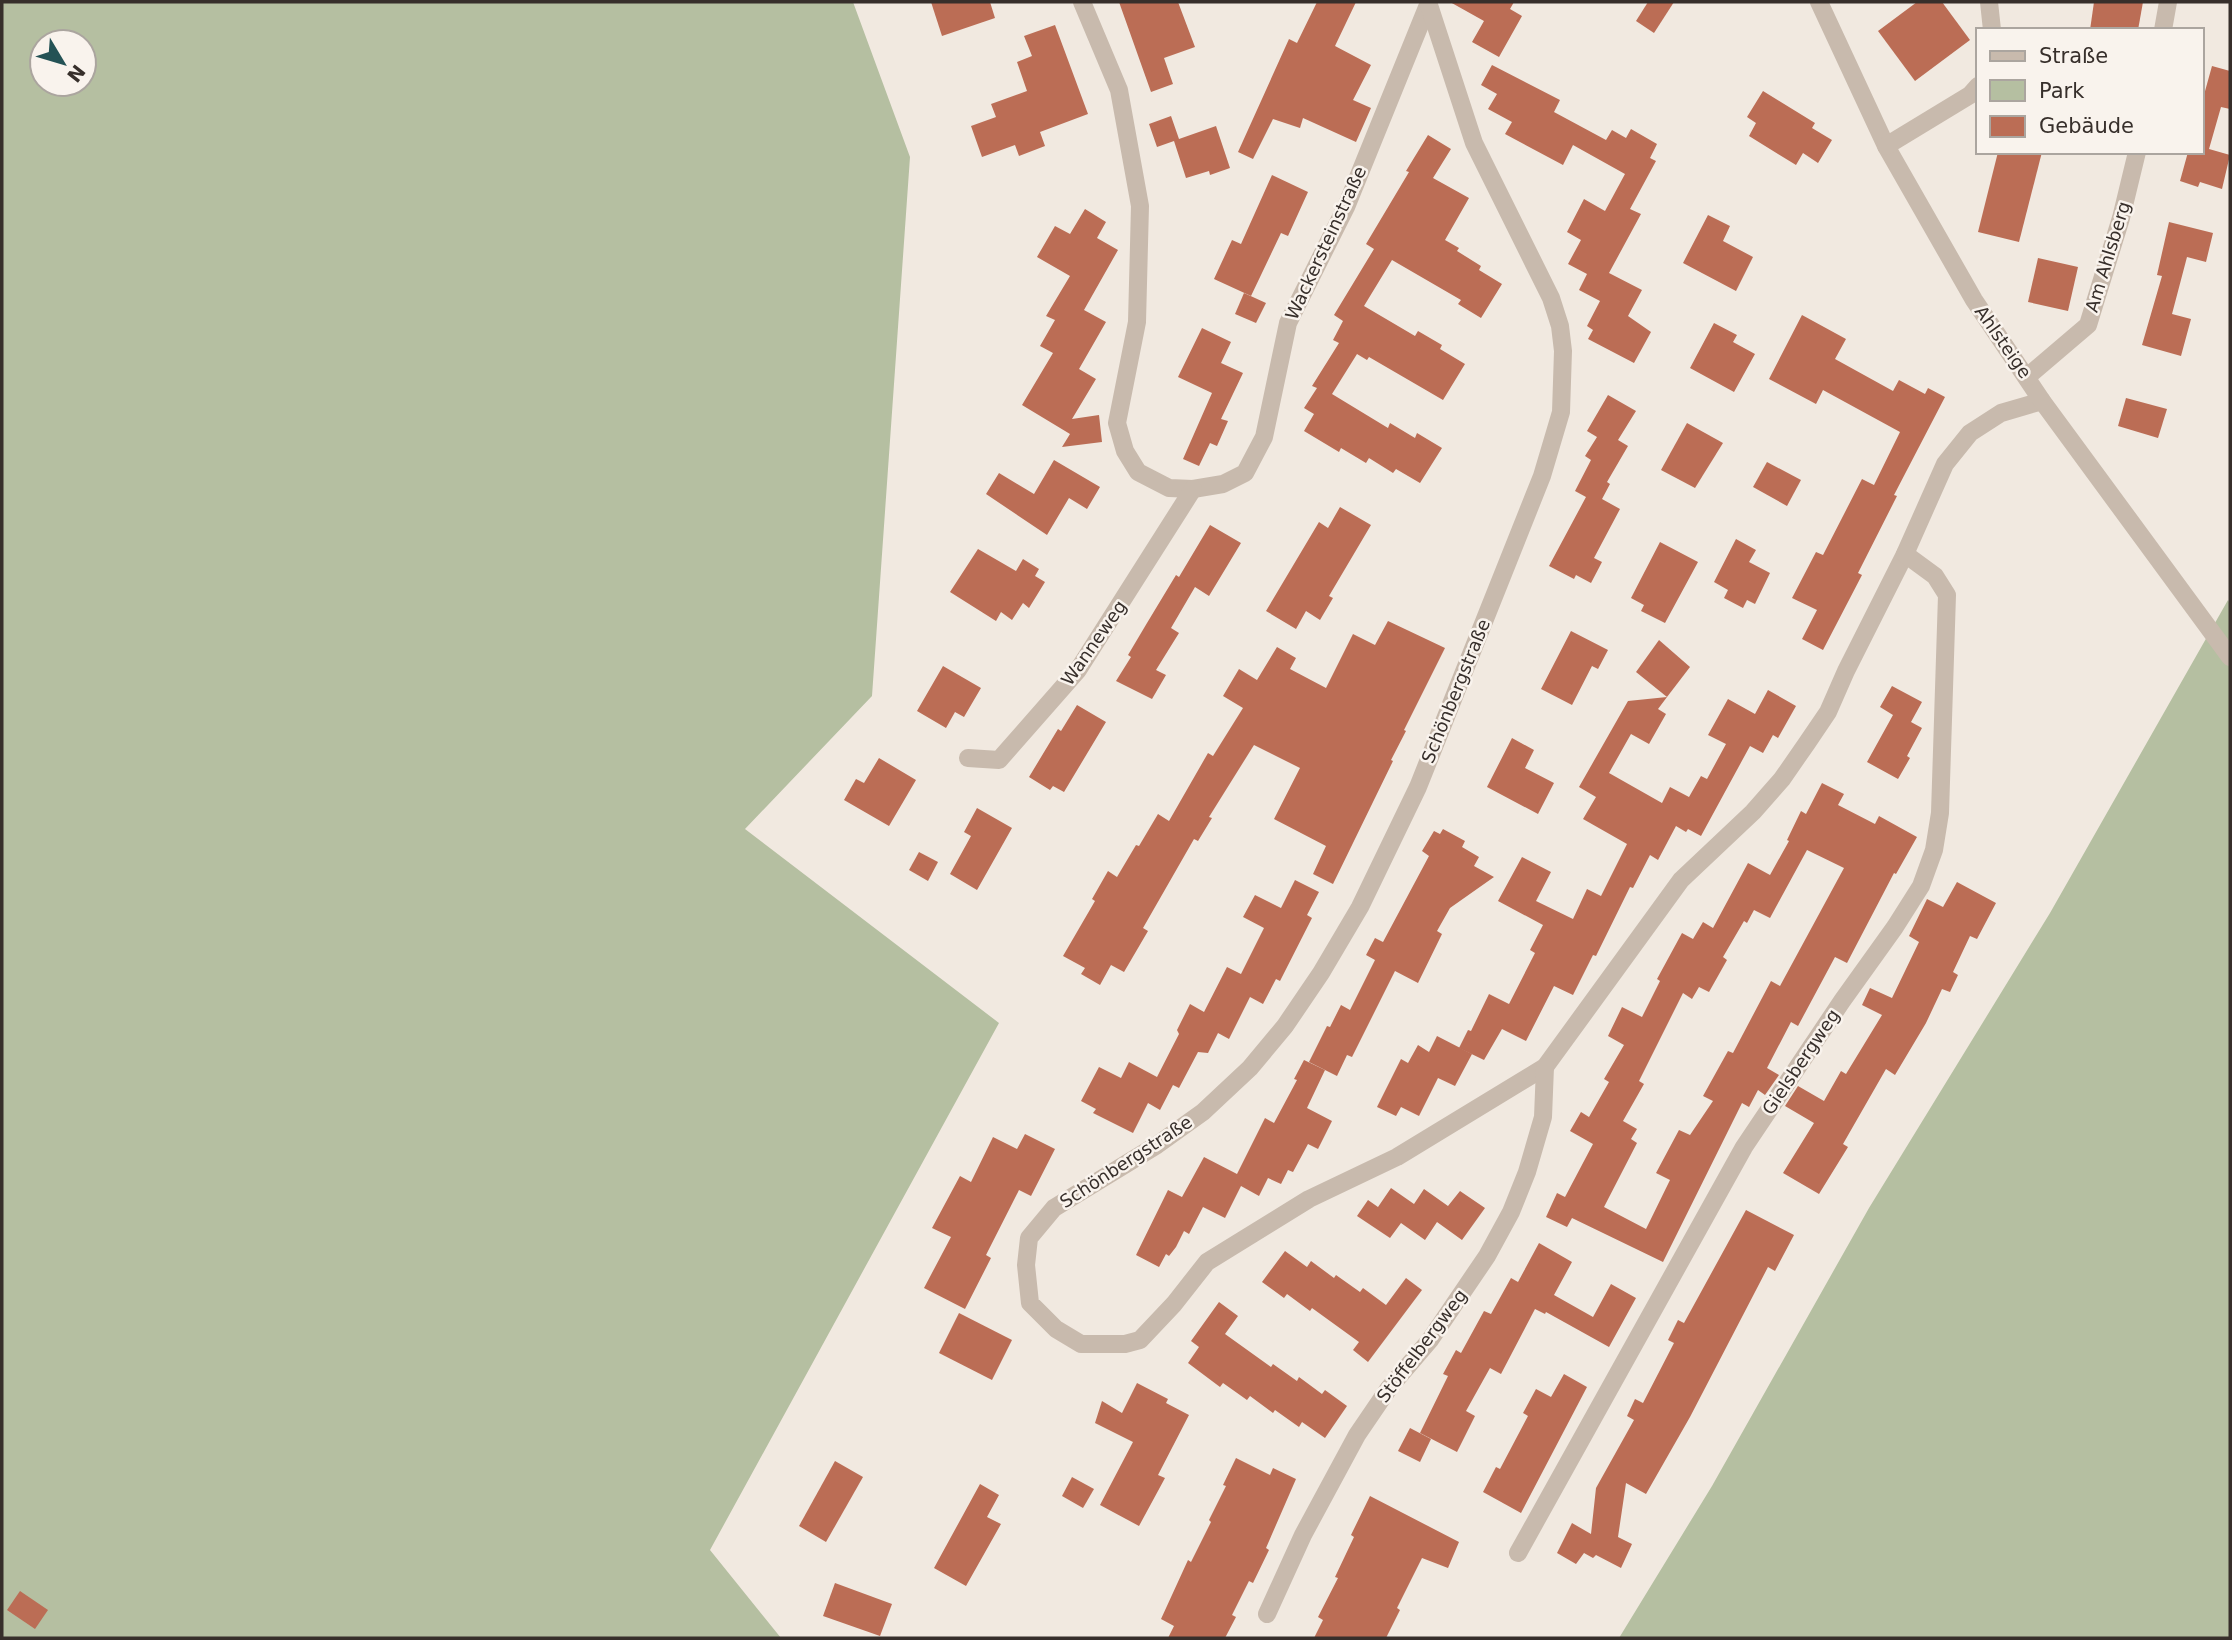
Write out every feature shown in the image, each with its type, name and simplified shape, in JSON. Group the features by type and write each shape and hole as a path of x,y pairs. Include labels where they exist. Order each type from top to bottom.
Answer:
{"street":[{"name":"Wackersteinstraße","path":"1082,2 1119,90 1140,206 1137,322 1117,423 1125,451 1138,472 1169,488 1193,489 1223,484 1245,473 1264,437 1288,323 1346,207 1428,3"},
{"name":"Ahlsteige","path":"1819,2 1885,146 1974,300 2042,401 2230,657"},
{"path":"1989,2 1992,28"},
{"path":"2163,28 2168,2"},
{"name":"Schönbergstraße","path":"1428,3 1474,143 1551,298 1560,326 1563,351 1561,412 1542,476 1418,787 1360,907 1321,973 1285,1026 1250,1068 1203,1112 1157,1145 1054,1208 1029,1238 1026,1265 1030,1303 1056,1329 1081,1344 1125,1345 1140,1340 1174,1304 1207,1262 1309,1199 1397,1157 1545,1067 1681,880 1753,812 1783,779 1828,712 1905,554 1945,464 1970,433 2001,412 2042,401"},
{"path":"1885,146 1970,95 1976,88"},
{"name":"Am Ahlsberg","path":"2027,377 2088,325 2121,218 2137,154"},
{"name":"Wanneweg","path":"968,758 999,760 1079,670 1193,489"},
{"name":"Gielsbergweg","path":"1518,1553 1744,1147 1921,886 1934,850 1940,813 1947,595 1935,576 1905,554"},
{"name":"Stöffelbergweg","path":"1267,1614 1303,1535 1357,1435 1389,1388 1430,1340 1488,1256 1511,1212 1543,1117 1545,1067"}],"green space":[{"path":"2,2 853,2 910,157 872,696 745,829 999,1023 710,1550 781,1638 2,1638"},
{"path":"2228,600 2230,1638 1619,1638 1712,1486 1869,1208 2050,913"}],"building":[{"path":"931,2 990,2 995,18 942,36"},
{"path":"1119,2 1178,2 1195,47 1164,58 1173,84 1151,92"},
{"path":"1317,2 1356,2 1335,46 1371,65 1353,100 1371,108 1356,142 1303,118 1300,128 1273,119 1253,159 1238,152 1289,39 1297,43"},
{"path":"1450,2 1514,2 1510,9 1522,16 1499,57 1472,42 1484,21"},
{"path":"1648,2 1674,2 1654,33 1636,21"},
{"path":"1917,2 1942,2 1970,40 1915,81 1878,31"},
{"path":"2094,2 2143,2 2138,28 2090,28"},
{"path":"1055,25 1088,114 1040,132 1045,146 1019,156 1015,145 982,157 971,126 996,117 991,104 1027,91 1017,62 1032,56 1024,36"},
{"path":"1492,65 1560,100 1554,112 1606,140 1612,130 1626,138 1631,129 1657,144 1650,158 1656,161 1630,209 1641,214 1609,273 1642,290 1628,316 1651,332 1634,363 1588,339 1593,330 1587,326 1600,301 1579,290 1587,274 1568,264 1581,240 1567,232 1584,199 1605,211 1625,174 1573,145 1563,165 1505,134 1512,122 1488,109 1497,94 1481,85"},
{"path":"2212,66 2230,71 2230,109 2221,107 2209,149 2230,155 2222,189 2200,182 2198,187 2180,181 2187,154 2204,154 2204,95"},
{"path":"1763,91 1815,123 1812,128 1832,140 1818,163 1803,153 1796,165 1749,136 1756,123 1747,117"},
{"path":"1171,116 1179,139 1216,126 1230,168 1210,175 1209,171 1186,178 1174,141 1157,147 1149,124"},
{"path":"1428,135 1451,149 1433,178 1469,198 1445,240 1481,266 1479,270 1502,284 1481,318 1458,304 1461,300 1392,260 1364,306 1415,336 1418,331 1442,345 1440,349 1465,364 1443,400 1369,357 1367,360 1357,354 1332,394 1388,428 1390,423 1415,438 1417,433 1442,448 1420,483 1396,469 1393,473 1369,458 1366,463 1341,448 1339,452 1304,431 1314,414 1304,408 1317,388 1312,386 1339,343 1333,340 1343,321 1334,315 1374,249 1366,244"},
{"path":"1998,154 2041,154 2019,242 1978,232"},
{"path":"1272,175 1308,192 1288,236 1281,233 1251,296 1214,279 1232,240 1241,244"},
{"path":"1085,209 1106,222 1097,238 1118,250 1084,310 1106,322 1079,369 1096,379 1072,419 1099,415 1102,442 1062,447 1070,434 1022,405 1053,353 1040,346 1055,320 1046,316 1070,276 1037,257 1055,226 1070,234"},
{"path":"1708,215 1730,226 1723,241 1753,257 1736,291 1683,263"},
{"path":"2169,222 2213,233 2206,262 2187,257 2172,314 2191,319 2181,356 2142,345 2162,276 2157,275"},
{"path":"2038,258 2078,267 2068,311 2028,302"},
{"path":"1244,293 1266,303 1256,323 1235,314"},
{"path":"1802,315 1846,339 1835,359 1893,391 1899,380 1925,394 1928,388 1945,397 1894,495 1897,496 1858,573 1862,575 1823,650 1802,639 1817,610 1792,598 1816,552 1823,555 1862,479 1874,485 1900,432 1823,390 1816,404 1769,379"},
{"path":"1714,323 1737,335 1733,342 1755,354 1734,392 1690,368"},
{"path":"1202,328 1231,342 1221,363 1243,373 1221,419 1228,421 1217,446 1210,443 1199,466 1183,459 1212,393 1178,377"},
{"path":"1608,395 1636,411 1618,440 1628,446 1607,482 1610,484 1602,499 1620,509 1594,558 1602,562 1591,583 1576,575 1574,579 1549,566 1586,497 1575,491 1591,460 1585,456 1597,437 1587,431"},
{"path":"2126,398 2167,409 2158,438 2118,426"},
{"path":"1687,423 1723,443 1695,488 1661,470"},
{"path":"1054,460 1100,487 1087,509 1069,498 1047,535 986,494 999,473 1034,494"},
{"path":"1767,462 1801,480 1787,506 1753,487"},
{"path":"1340,507 1371,525 1329,596 1333,598 1320,620 1306,611 1296,629 1266,611 1319,522 1328,528"},
{"path":"1210,525 1241,543 1209,596 1195,587 1171,628 1179,633 1156,670 1166,675 1152,699 1116,681 1147,623"},
{"path":"1736,539 1756,550 1749,562 1770,573 1755,604 1747,600 1743,608 1724,598 1728,590 1714,582"},
{"path":"1660,542 1698,562 1665,623 1641,611 1644,605 1631,598"},
{"path":"978,549 1016,571 1023,559 1039,569 1035,576 1045,582 1029,608 1023,603 1012,620 1001,612 996,621 950,592"},
{"path":"1388,621 1445,648 1333,884 1313,874 1326,846 1274,819 1300,768 1254,745 1209,817 1212,818 1198,841 1194,839 1143,928 1148,931 1124,972 1111,965 1100,985 1081,974 1085,968 1063,956 1095,901 1092,899 1108,871 1117,877 1158,814 1169,821 1208,753 1213,756 1243,708 1223,696 1239,669 1257,680 1277,647 1296,658 1290,669 1326,688 1353,634 1375,645"},
{"path":"1571,631 1608,650 1598,669 1592,666 1572,705 1541,689"},
{"path":"1659,640 1690,667 1667,697 1636,672"},
{"path":"943,666 981,688 964,717 955,712 946,728 917,711"},
{"path":"1892,686 1922,702 1911,722 1922,728 1898,779 1867,762 1893,715 1880,707"},
{"path":"1768,690 1796,706 1778,738 1773,735 1763,753 1750,746 1701,836 1676,826 1658,860 1650,855 1633,888 1630,887 1596,956 1593,955 1573,995 1554,986 1526,1041 1502,1029 1484,1060 1459,1048 1468,1030 1471,1031 1489,994 1509,1004 1535,953 1530,950 1543,925 1498,901 1522,857 1551,872 1536,901 1573,919 1587,889 1601,896 1627,844 1583,819 1596,797 1579,787 1628,701 1667,697 1658,709 1666,714 1649,744 1631,734 1609,773 1662,803 1670,787 1689,797 1701,776 1707,779 1726,744 1708,735 1728,699 1755,714"},
{"path":"1077,705 1106,722 1064,792 1053,786 1050,790 1029,777 1058,729 1061,731"},
{"path":"1512,738 1534,750 1525,768 1554,783 1538,814 1487,787"},
{"path":"879,758 916,780 889,826 844,800 856,779 864,783"},
{"path":"1822,783 1844,794 1838,805 1875,824 1879,816 1917,837 1896,874 1894,873 1847,963 1835,957 1798,1026 1791,1022 1767,1068 1779,1075 1765,1095 1758,1090 1749,1107 1742,1103 1663,1262 1572,1218 1567,1227 1546,1217 1557,1193 1565,1197 1593,1144 1570,1131 1581,1112 1589,1117 1609,1082 1604,1079 1624,1045 1608,1036 1622,1007 1642,1017 1660,981 1657,979 1682,933 1693,939 1703,922 1713,928 1748,863 1770,875 1789,841 1787,840 1801,811 1806,814","holes":["1807,850 1844,868 1780,986 1771,981 1733,1053 1728,1051 1703,1096 1713,1101 1690,1135 1679,1130 1656,1173 1670,1180 1646,1229 1604,1207 1637,1143 1631,1139 1637,1129 1623,1121 1644,1084 1639,1081 1683,993 1692,999 1699,987 1709,992 1727,960 1723,957 1744,921 1747,923 1754,910 1770,918"]},
{"path":"977,808 1012,828 977,890 950,874 971,836 964,832"},
{"path":"1443,829 1465,841 1462,847 1479,857 1474,866 1494,877 1450,908 1437,931 1442,934 1418,983 1395,971 1352,1057 1347,1055 1337,1076 1309,1062 1341,1005 1350,1010 1375,960 1366,955 1375,938 1383,942 1429,856 1422,851 1434,831 1440,834"},
{"path":"919,852 938,862 928,881 909,870"},
{"path":"1295,880 1319,892 1307,915 1312,918 1280,981 1276,979 1263,1004 1250,997 1229,1039 1218,1033 1208,1053 1198,1052 1179,1088 1173,1085 1160,1110 1148,1103 1133,1133 1093,1113 1096,1109 1081,1101 1099,1067 1121,1078 1129,1062 1157,1077 1179,1034 1177,1030 1190,1004 1204,1012 1227,967 1241,974 1264,928 1243,917 1255,895 1281,908"},
{"path":"1957,882 1996,903 1977,939 1970,936 1953,972 1958,975 1950,992 1942,989 1926,1023 1895,1075 1886,1069 1843,1144 1848,1147 1819,1194 1783,1173 1814,1123 1785,1106 1798,1086 1824,1101 1841,1071 1846,1074 1882,1015 1862,1005 1870,988 1892,998 1919,942 1909,936 1927,899 1943,907"},
{"path":"1437,1036 1472,1054 1455,1086 1438,1078 1419,1116 1401,1107 1396,1116 1377,1107 1401,1059 1408,1063 1418,1045 1429,1052"},
{"path":"1304,1060 1325,1070 1307,1108 1332,1121 1318,1149 1308,1144 1293,1172 1288,1170 1281,1184 1268,1178 1259,1196 1241,1186 1225,1218 1203,1207 1189,1234 1184,1231 1176,1247 1169,1256 1166,1254 1159,1267 1136,1255 1168,1190 1182,1197 1204,1157 1237,1174 1265,1118 1274,1123 1297,1080 1294,1079"},
{"path":"1025,1134 1055,1149 1031,1196 1019,1190 986,1255 991,1258 965,1309 924,1288 951,1237 932,1228 960,1176 971,1182 993,1137 1017,1149"},
{"path":"1391,1188 1414,1204 1424,1189 1448,1206 1460,1191 1485,1208 1462,1240 1437,1222 1425,1240 1401,1223 1390,1238 1357,1216 1368,1200 1378,1207"},
{"path":"1746,1210 1794,1235 1775,1271 1768,1267 1690,1417 1646,1494 1626,1483 1618,1537 1632,1544 1621,1568 1596,1555 1593,1558 1584,1553 1576,1564 1557,1553 1572,1523 1591,1534 1596,1488 1634,1420 1627,1416 1635,1399 1643,1403 1674,1343 1668,1340 1678,1320 1684,1323"},
{"path":"1539,1243 1572,1262 1554,1295 1593,1317 1611,1284 1636,1298 1609,1347 1546,1312 1545,1314 1535,1309 1501,1374 1490,1368 1466,1411 1475,1416 1457,1452 1420,1433 1448,1376 1443,1374 1456,1350 1461,1353 1484,1311 1491,1314 1511,1278 1518,1282"},
{"path":"1285,1251 1307,1267 1311,1261 1360,1292 1363,1288 1386,1305 1406,1278 1422,1290 1368,1362 1353,1350 1359,1342 1312,1308 1310,1311 1287,1294 1284,1298 1262,1282"},
{"path":"1219,1302 1238,1316 1225,1334 1271,1367 1273,1364 1297,1381 1299,1377 1322,1394 1325,1390 1347,1406 1325,1438 1302,1422 1299,1427 1275,1410 1273,1413 1250,1396 1247,1400 1223,1383 1220,1387 1188,1363 1199,1347 1191,1341"},
{"path":"959,1313 1012,1340 992,1380 939,1353"},
{"path":"1564,1374 1587,1387 1521,1513 1483,1492 1496,1467 1500,1469 1528,1416 1523,1413 1536,1389 1551,1397"},
{"path":"1137,1383 1168,1399 1166,1403 1189,1415 1158,1475 1165,1478 1139,1526 1100,1505 1133,1442 1095,1423 1102,1401 1122,1413"},
{"path":"1410,1428 1431,1439 1420,1462 1398,1451"},
{"path":"1236,1458 1270,1475 1273,1468 1296,1479 1266,1548 1269,1550 1253,1583 1249,1581 1232,1615 1236,1617 1225,1638 1168,1638 1174,1626 1161,1619 1188,1560 1191,1562 1211,1522 1209,1520"},
{"path":"835,1461 863,1477 826,1542 799,1526"},
{"path":"1072,1477 1094,1489 1083,1508 1062,1496"},
{"path":"980,1484 999,1495 987,1517 1001,1524 966,1586 934,1568"},
{"path":"1370,1496 1459,1542 1448,1568 1422,1558 1397,1608 1400,1610 1386,1638 1314,1638 1323,1620 1318,1617 1338,1578 1335,1577 1354,1537 1351,1535"},
{"path":"835,1583 892,1604 880,1636 823,1616"},
{"path":"20,1591 48,1610 35,1629 7,1610"}]}
